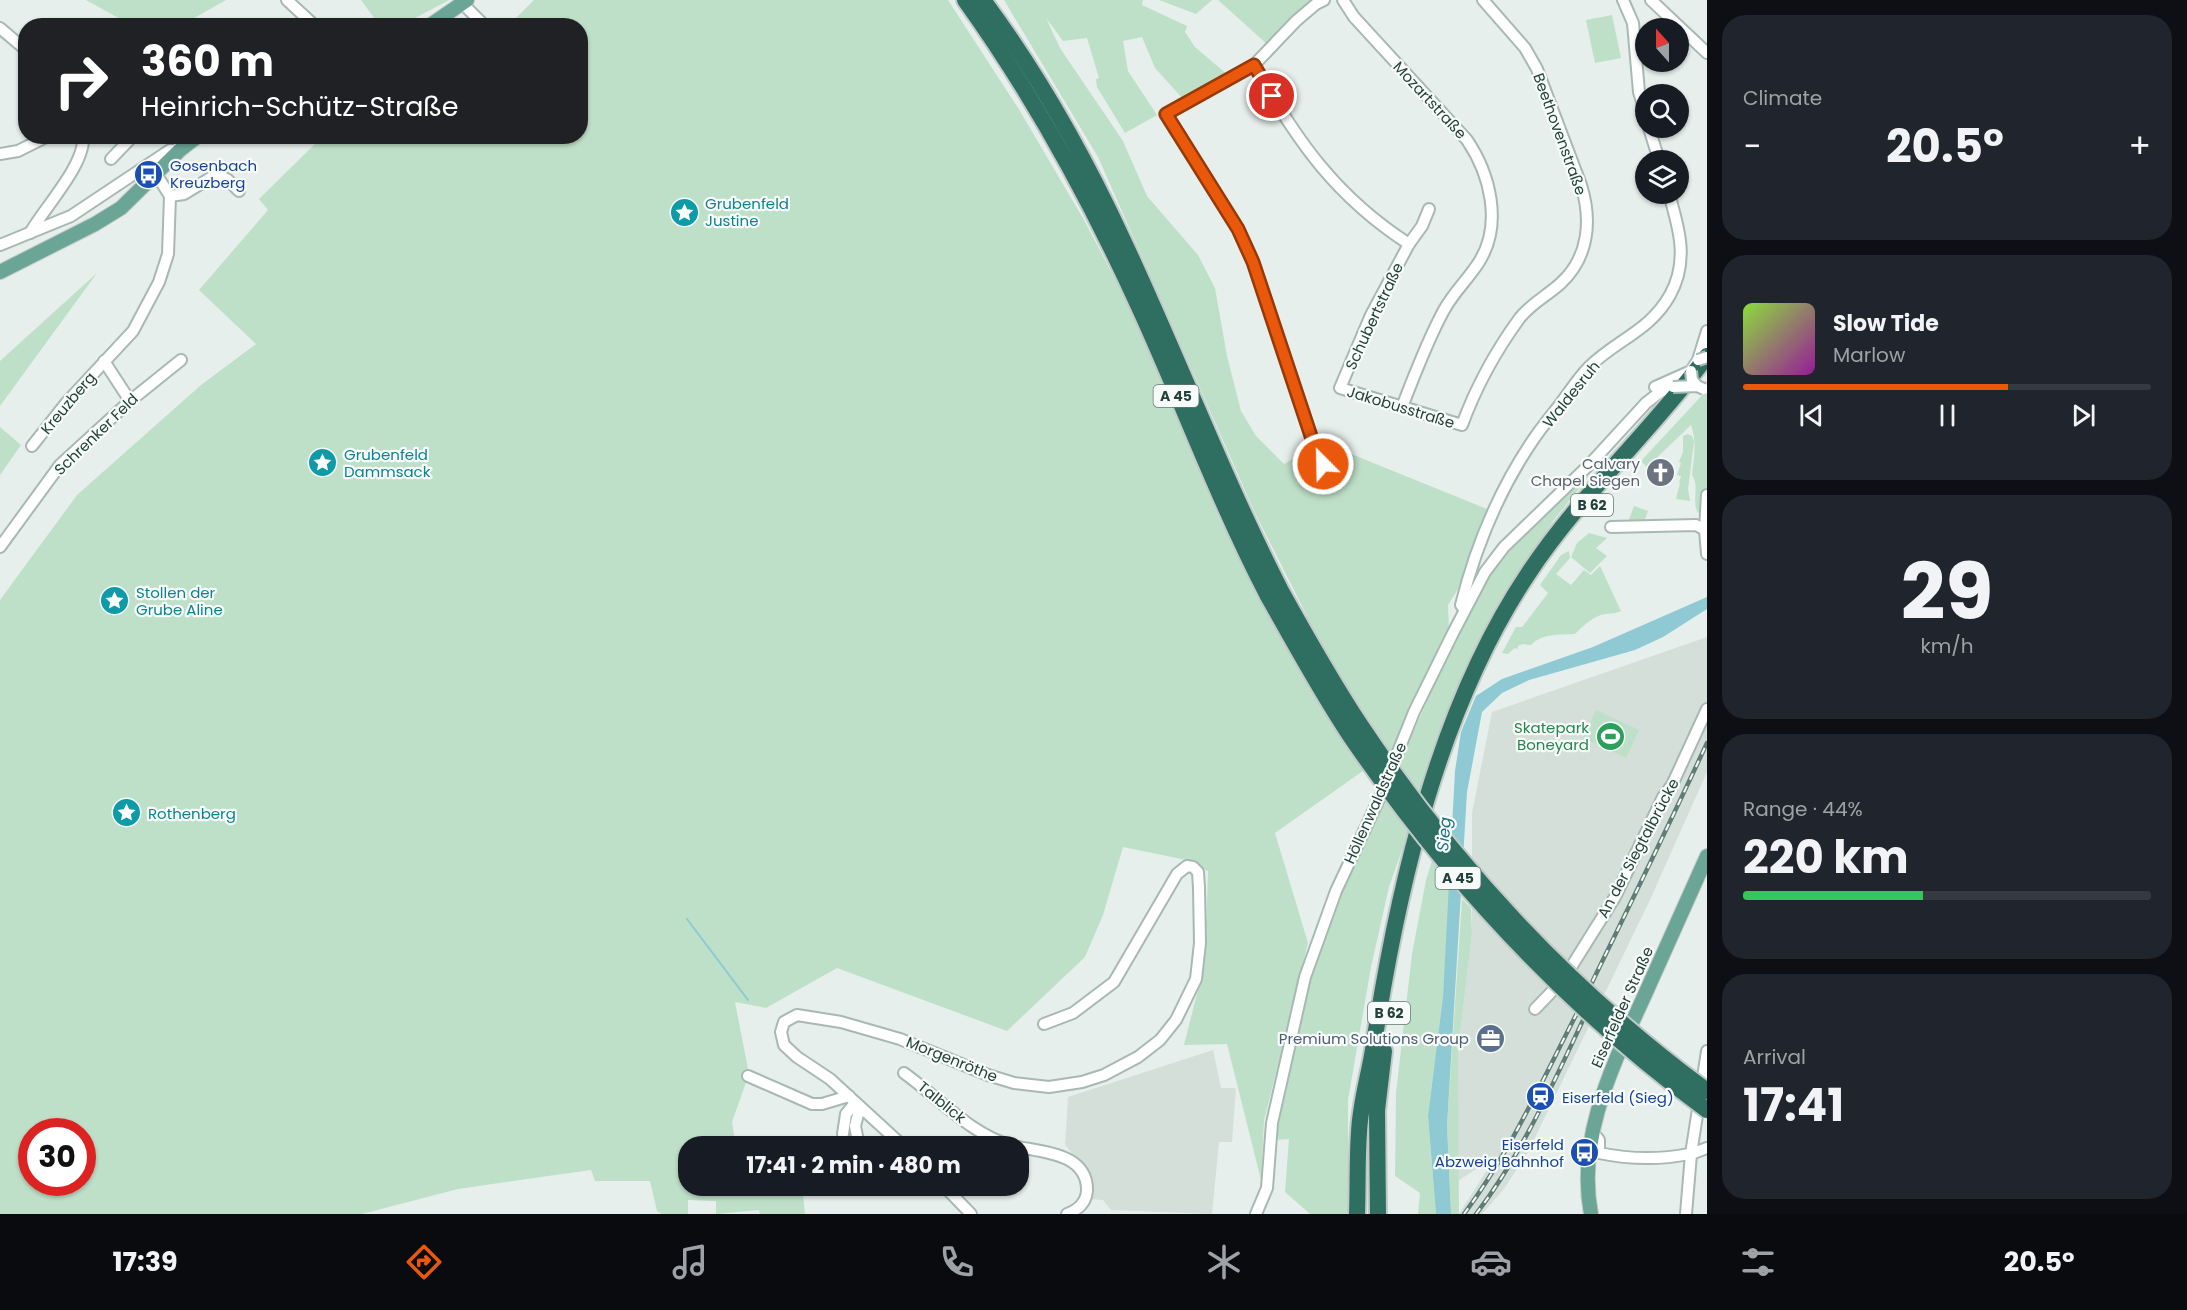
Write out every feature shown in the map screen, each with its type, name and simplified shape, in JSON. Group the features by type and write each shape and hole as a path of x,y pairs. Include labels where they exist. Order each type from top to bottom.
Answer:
{"highway":[{"name":"A 45","path":"965,0 1028,92 1085,195 1140,309 1225,508 1274,593 1362,727 1408,792 1510,915 1626,1026 1707,1091"},
{"name":"A 45","path":"987,5 1041,87 1105,201 1307,667 1350,736 1397,802 1500,926 1557,984 1617,1038 1707,1110"},
{"name":"B 62","path":"1376,1213 1377,1110 1391,1002 1408,909 1451,729 1492,646 1506,608 1546,547 1588,494 1673,399 1703,357"},
{"name":"B 62","path":"1492,646 1568,534 1700,383"},
{"name":"B 62","path":"1358,1214 1359,1131 1363,1097 1370,1069 1389,954 1410,858 1429,814"},
{"name":"B 62","path":"1370,1069 1369,1150 1376,1213"}],"main road":[{"path":"441,18 465,2"},
{"path":"0,272 95,224 121,208 156,174 180,144"},
{"name":"Eiserfelder Straße","path":"1591,1214 1588,1179 1592,1131 1604,1090 1707,856"}],"street":[{"path":"287,0 306,18"},
{"path":"1323,464 1314,445 1253,262 1238,229 1166,114 1254,65 1296,21 1324,0"},
{"name":"Mozartstraße","path":"1343,0 1354,17 1467,140 1476,153 1485,174 1491,198 1492,220 1484,252 1480,261 1446,306 1429,338 1402,407"},
{"name":"Beethovenstraße","path":"1462,425 1473,395 1500,346 1528,309 1561,283 1571,272 1585,242 1587,226 1582,190 1537,69 1525,48 1483,0"},
{"path":"1623,0 1633,23 1638,84"},
{"path":"1651,0 1707,53"},
{"path":"465,2 478,18"},
{"path":"0,27 18,43"},
{"name":"Schubertstraße","path":"1254,65 1281,112 1323,171 1373,220 1409,244"},
{"path":"0,154 18,151 32,144"},
{"path":"30,232 66,181 83,144"},
{"path":"111,159 125,144"},
{"path":"0,245 71,216 179,144"},
{"path":"156,174 170,196 184,194 217,174 239,190"},
{"name":"Kreuzberg","path":"32,446 133,330 159,282 168,254 170,196"},
{"name":"Waldesruh","path":"1465,610 1461,605 1468,576 1487,527 1531,443 1588,368 1641,329 1661,309 1671,293 1682,250 1672,204"},
{"name":"Schubertstraße","path":"1340,388 1371,315 1409,244 1422,226 1429,209"},
{"path":"1700,383 1707,331"},
{"name":"Schrenker Feld","path":"0,547 60,465 130,401 181,360"},
{"name":"Kreuzberg","path":"104,361 130,401"},
{"name":"Höllenwaldstraße","path":"1605,446 1630,409 1656,387 1700,383"},
{"name":"Höllenwaldstraße","path":"1256,1214 1267,1188 1272,1123 1298,1000 1308,968 1336,891 1379,799 1414,712 1485,572 1503,547 1590,464 1646,403 1660,392 1673,387 1700,383"},
{"name":"Jakobusstraße","path":"1340,388 1462,425"},
{"path":"1707,495 1705,530 1707,554"},
{"path":"1611,527 1696,525 1705,530"},
{"name":"An der Siegtalbrücke","path":"1535,1009 1563,980 1615,897 1707,709"},
{"name":"Morgenröthe","path":"855,1102 784,1045 781,1032 784,1022 797,1015 842,1022 900,1039 988,1075 1014,1083 1049,1087 1099,1077 1138,1057 1160,1040 1176,1020 1196,979 1199,960 1198,872 1193,867 1187,866 1177,874 1114,982 1073,1013 1044,1024"},
{"path":"1686,1214 1691,1154 1707,1051"},
{"name":"Talblick","path":"904,1073 987,1136"},
{"path":"748,1076 812,1104 855,1102 892,1136"},
{"path":"843,1134 846,1114 855,1102"},
{"path":"855,1102 857,1136"},
{"path":"1592,1131 1599,1140 1599,1153 1638,1159 1691,1154 1707,1148"},
{"path":"1029,1149 1061,1155 1078,1167 1087,1187 1086,1198 1078,1209 1067,1214"},
{"path":"954,1196 971,1214"}],"shaded area":[{"path":"1707,637 1707,772 1649,902 1528,1152 1504,1189 1482,1214 1459,1214 1496,1156 1458,1181 1458,1052 1472,934 1472,813 1492,712"},
{"path":"1213,1050 1221,1088 1236,1088 1232,1142 1219,1142 1212,1214 1111,1210 1103,1200 1090,1199 1089,1173 1065,1145 1068,1097"}],"green space":[{"path":"86,0 226,0 194,18 119,18"},
{"path":"361,0 449,0 415,18 374,18"},
{"path":"534,0 948,0 1020,111 1084,220 1133,313 1220,520 1279,635 1307,616 1255,513 1098,157 1004,0 1143,0 1142,5 1187,26 1185,32 1195,47 1229,76 1184,100 1155,68 1142,37 1123,41 1128,71 1157,115 1125,133 1097,87 1096,79 1099,78 1087,38 1063,41 1046,18 1060,48 1123,141 1147,196 1198,255 1215,288 1227,356 1241,411 1256,436 1284,464 1305,452 1313,476 1326,484 1341,474 1321,449 1324,443 1487,509 1458,589 1448,605 1449,629 1394,749 1275,833 1308,943 1264,1121 1261,1180 1227,1044 1184,1045 1205,962 1208,871 1186,860 1123,847 1103,915 1085,957 1007,1031 837,968 766,1008 735,1002 749,1074 732,1122 734,1136 678,1136 678,1196 803,1196 805,1214 760,1214 759,1210 716,1214 716,1201 688,1200 688,1214 662,1214 657,1211 650,1181 595,1181 591,1170 458,1189 362,1214 0,1214 0,600 77,495 201,385 256,344 199,290 268,210 259,199 315,144 588,144 588,18 516,18"},
{"path":"1159,0 1212,0 1196,14"},
{"path":"1218,0 1315,0 1268,45"},
{"path":"1612,15 1621,58 1595,63 1586,20"},
{"path":"97,273 0,406 0,361"},
{"path":"1707,390 1707,506 1698,513 1692,475 1694,444 1691,425 1647,467 1641,461"},
{"path":"0,427 21,445 0,475"},
{"path":"1688,434 1692,436 1694,442 1688,489 1690,501 1676,499 1681,476 1677,475 1683,452 1683,436"},
{"path":"1591,474 1553,521 1489,623 1434,759 1389,887 1371,967 1348,1100 1348,1214 1310,1214 1285,1192 1289,1139 1275,1140 1306,992 1338,901 1461,625 1491,568 1537,521"},
{"path":"1634,506 1648,511 1643,524 1627,525"},
{"path":"1589,533 1607,538 1596,548 1607,556 1590,573 1571,557 1577,543"},
{"path":"1569,551 1570,558 1556,574 1571,585 1584,570 1591,575 1600,566 1621,611 1597,616 1575,634 1541,638 1531,645 1518,646 1518,649 1515,648 1508,654 1502,653 1516,627 1522,627 1548,593 1540,585 1561,555"},
{"name":"Skatepark Boneyard","path":"1596,710 1639,730 1626,758 1583,738"},
{"path":"1432,861 1450,885 1443,996 1428,1116 1436,1214 1418,1214 1420,1193 1395,1176 1396,1093 1412,954 1426,880"},
{"path":"1462,899 1471,908 1472,934 1458,1052 1459,1214 1451,1214 1447,1126"}],"water":[{"path":"1707,597 1707,609 1663,637 1635,650 1529,680 1502,693 1482,712 1467,792 1447,1126 1451,1214 1436,1214 1428,1116 1443,996 1455,771 1461,732 1476,696 1502,679 1593,647"}],"waterway":[{"path":"687,919 748,1000"}],"railway":[{"path":"1464,1214 1496,1166 1537,1092 1707,743"},
{"path":"1476,1214 1523,1142 1586,1014"}],"place":[{"name":"Gosenbach Kreuzberg","path":"149,174"},
{"name":"Grubenfeld Justine","path":"684,212"},
{"name":"Grubenfeld Dammsack","path":"323,463"},
{"name":"Calvary Chapel Siegen","path":"1661,472"},
{"name":"Stollen der Grube Aline","path":"115,601"},
{"name":"Skatepark Boneyard","path":"1610,736"},
{"name":"Rothenberg","path":"127,813"},
{"name":"Premium Solutions Group","path":"1490,1038"},
{"name":"Eiserfeld (Sieg)","path":"1541,1097"},
{"name":"Eiserfeld Abzweig Bahnhof","path":"1585,1153"}],"route":[{"path":"1272,96 1254,65 1166,114 1238,229 1253,262 1314,445 1323,464"}],"water label":[{"name":"Sieg","path":"1444,834"}]}
